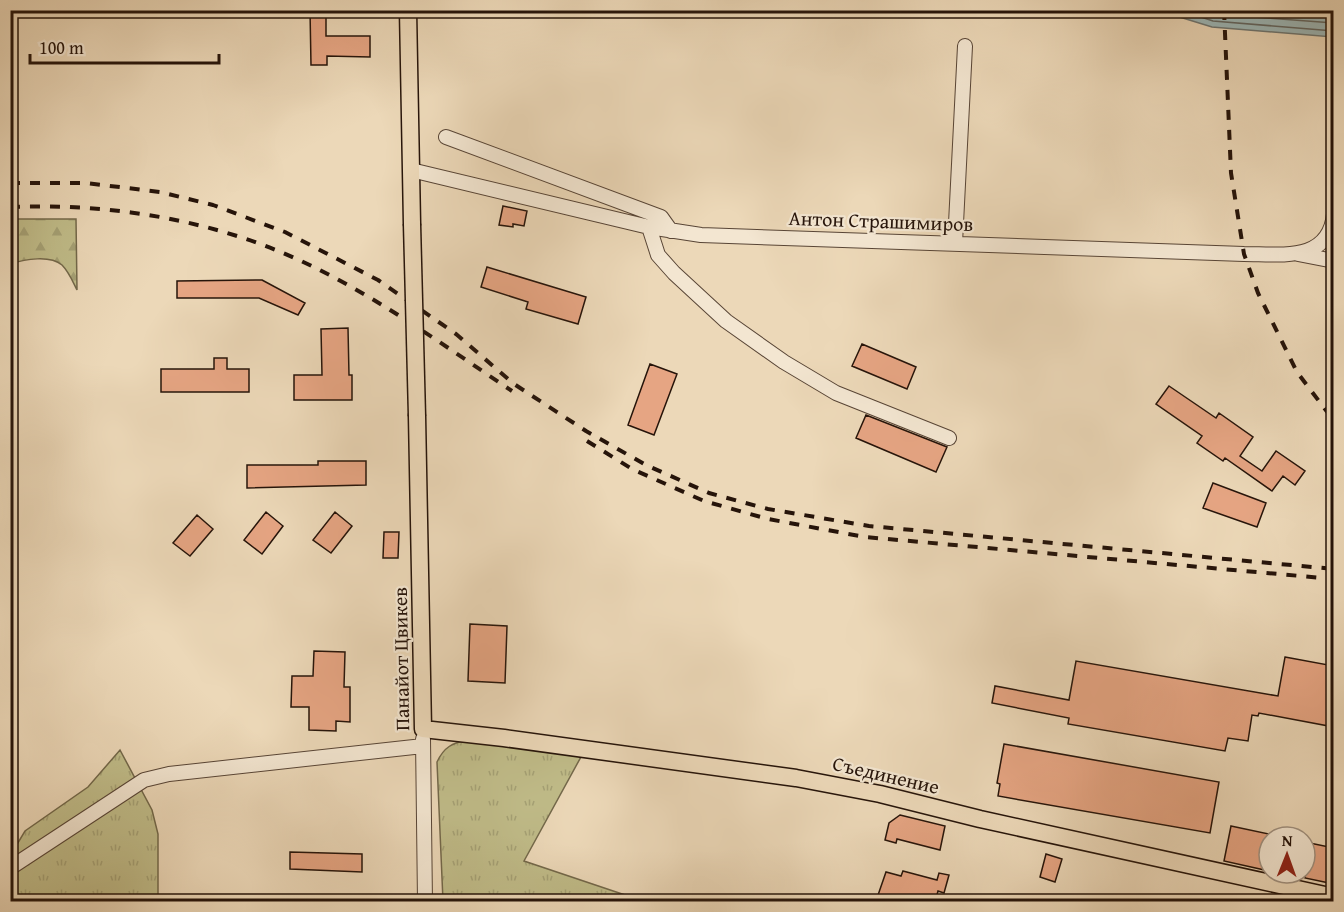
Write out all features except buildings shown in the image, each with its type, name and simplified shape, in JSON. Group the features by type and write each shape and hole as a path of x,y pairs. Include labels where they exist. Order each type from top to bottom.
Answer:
{"main road":[{"name":"Панайот Цвикев","path":"408,10 423,729"},
{"name":"Съединение","path":"423,729 796,778 880,794 1312,897 1334,897"}],"street":[{"path":"954,243 965,46"},
{"path":"446,137 661,217 671,231"},
{"name":"Антон Страшимиров","path":"411,170 649,227 701,235 1296,254 1313,249 1322,243 1330,232 1334,214"},
{"path":"649,227 658,255 674,273 726,321 784,362 836,393 949,438"},
{"path":"1296,254 1334,261"},
{"name":"Панайот Цвикев","path":"423,729 425,902"},
{"path":"10,868 144,780 169,774 423,746"}],"green space":[{"path":"11,219 76,219 77,290 67,271 57,262 37,259 11,264"},
{"path":"468,740 582,755 524,861 643,901 443,901 437,762 449,746"},
{"path":"120,750 152,810 158,834 158,901 11,901 10,856 25,831 88,787"}],"water":[{"path":"1160,11 1333,11 1333,37 1212,27"}],"railway":[{"path":"1224,10 1231,173 1244,254 1258,293 1297,372 1334,421"},
{"path":"10,183 86,183 160,192 213,205 285,232 378,280 456,334 514,384 586,431 646,465 709,493 768,509 869,526 1334,569"},
{"path":"10,207 47,206 121,211 194,224 265,246 299,260 355,289 408,321 512,391"},
{"path":"587,441 632,469 704,501 768,519 865,537 1334,579"}]}
